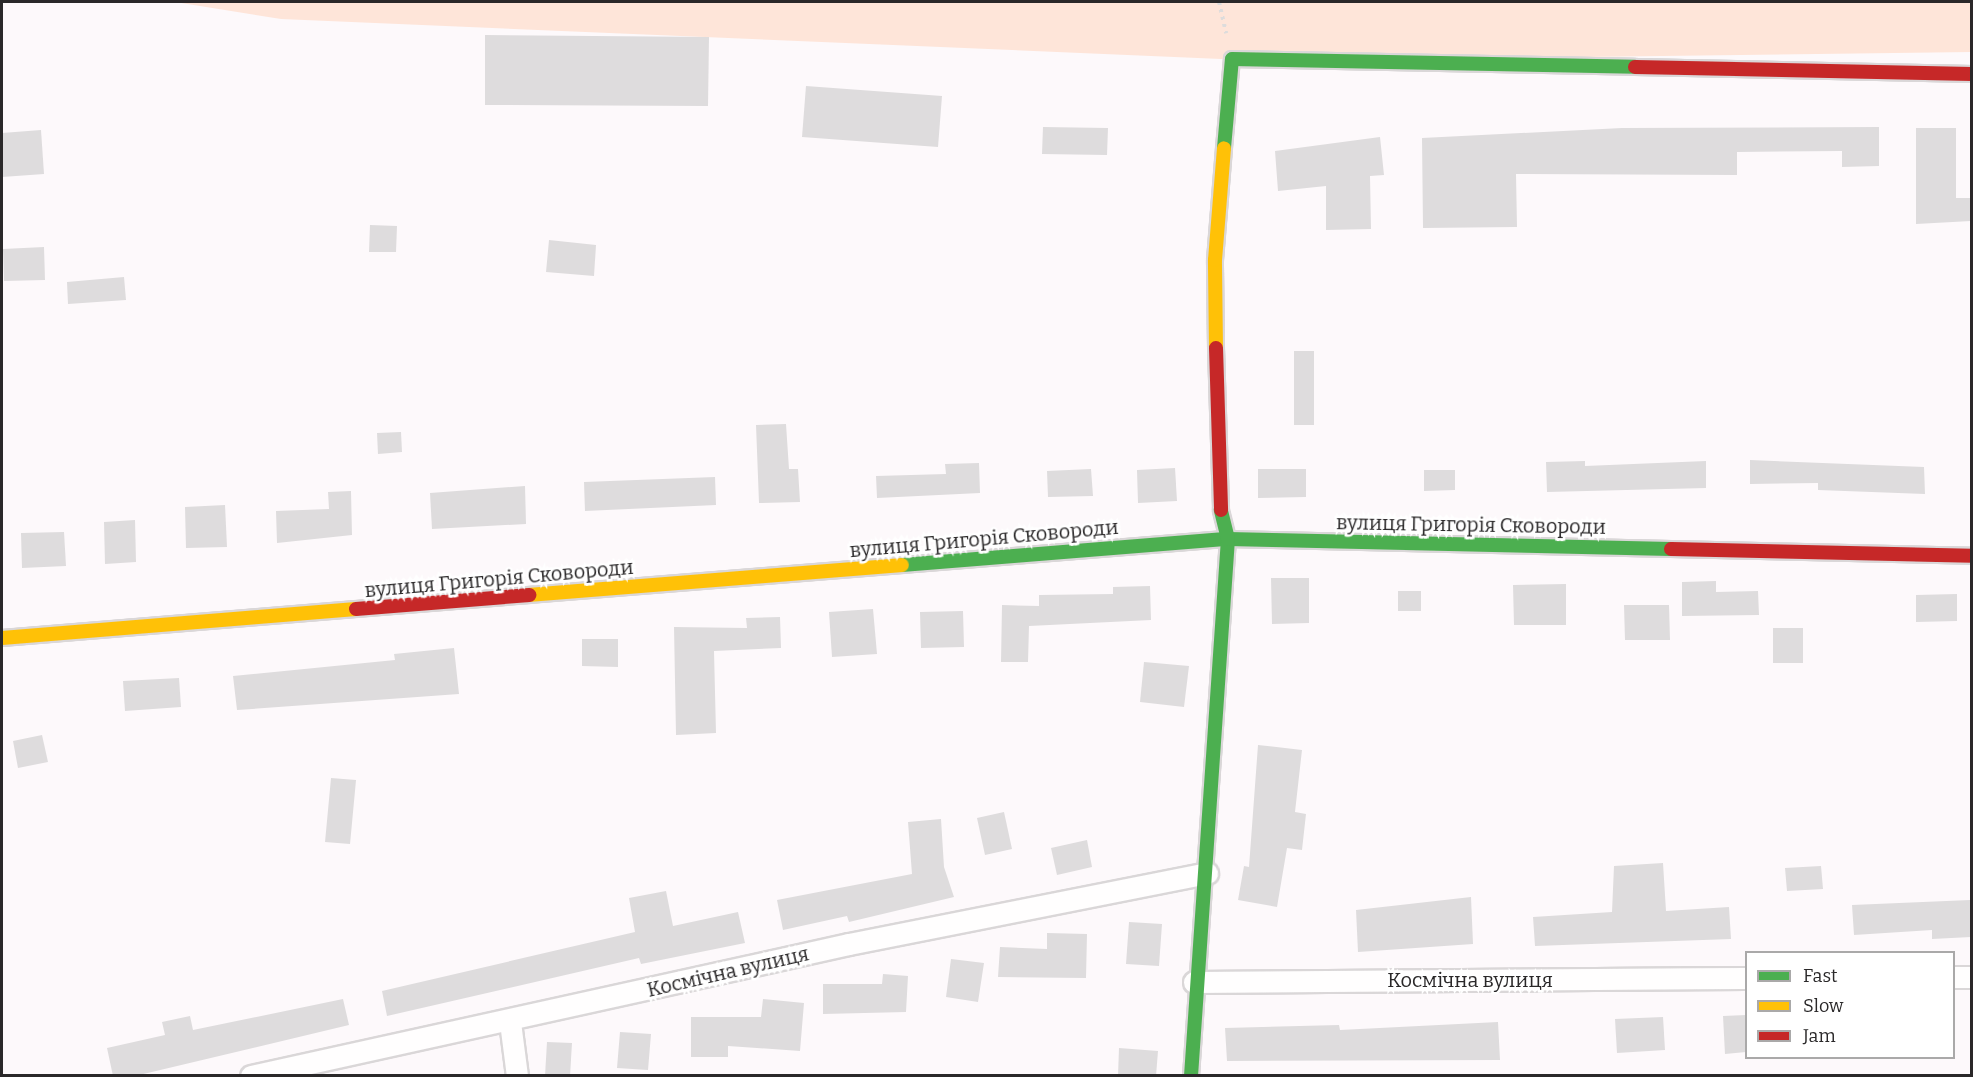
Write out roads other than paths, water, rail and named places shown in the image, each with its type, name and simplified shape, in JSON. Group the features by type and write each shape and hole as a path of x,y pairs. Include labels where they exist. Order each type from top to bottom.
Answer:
{"street":[{"path":"1191,1076 1194,982 1207,873 1228,539 1218,496 1215,260 1232,59 1971,74"},
{"name":"вулиця Григорія Сковороди","path":"2,638 1228,539 1971,556"},
{"name":"Космічна вулиця","path":"251,1076 510,1022 849,944 1207,873"},
{"path":"1955,977 1971,977"},
{"name":"Космічна вулиця","path":"1194,982 1745,978"},
{"path":"510,1022 517,1076"}]}
